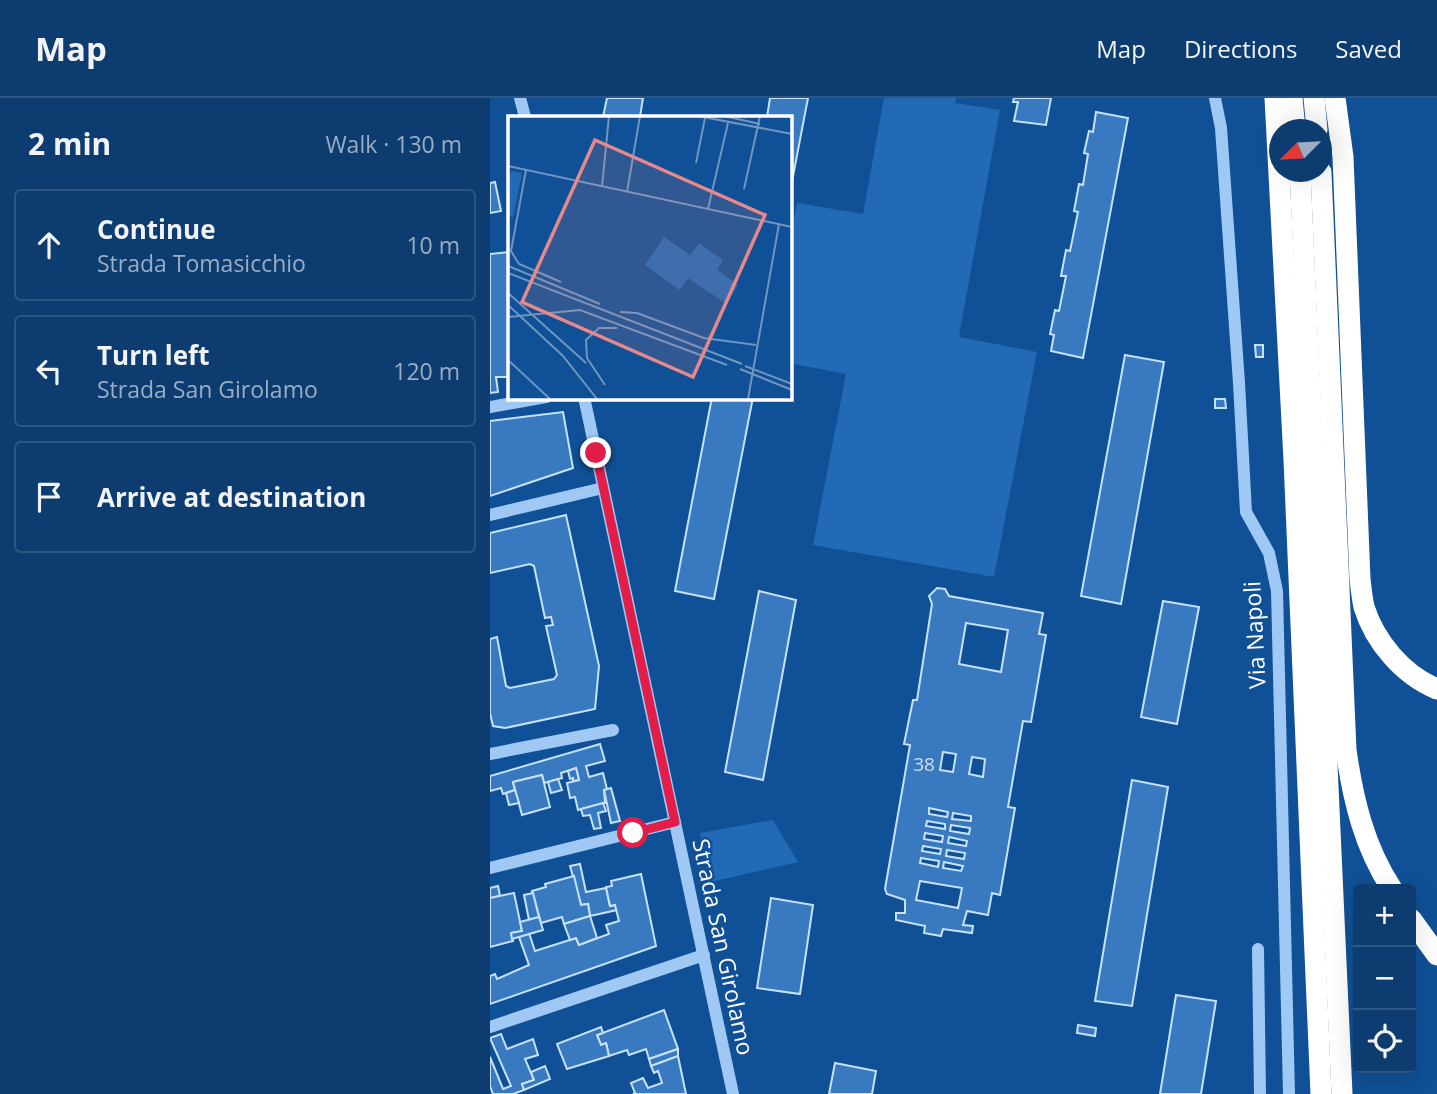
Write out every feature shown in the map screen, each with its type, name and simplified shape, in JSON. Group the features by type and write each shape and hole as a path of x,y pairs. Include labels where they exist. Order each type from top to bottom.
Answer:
{"highway":[{"path":"1275,98 1294,460 1321,1094"},
{"path":"1292,98 1294,119"},
{"path":"1314,98 1316,119"},
{"path":"1335,98 1343,156 1359,565 1364,607 1379,638 1399,665 1437,689"},
{"path":"1300,182 1342,1094"},
{"path":"1321,182 1346,750 1352,795 1362,827 1389,884"},
{"path":"1416,926 1437,955"}],"street":[{"path":"520,98 525,116"},
{"name":"Via Napoli","path":"1215,98 1222,142 1245,512 1269,553 1277,591 1289,1094"},
{"path":"490,407 535,399"},
{"name":"Strada San Girolamo","path":"584,399 733,1094"},
{"path":"490,515 603,488"},
{"path":"490,754 613,730"},
{"path":"490,868 675,822"},
{"path":"1258,949 1260,1094"},
{"path":"490,1027 704,955"}],"shaded area":[{"path":"884,98 956,98 955,103 1000,110 959,337 1037,352 994,577 813,545 846,374 791,363 791,234 797,203 863,214"},
{"path":"773,820 798,862 710,882 700,833"}],"building":[{"path":"607,98 643,98 640,116 603,116"},
{"path":"770,98 808,98 791,187 791,116 767,116"},
{"path":"1014,98 1051,98 1046,125 1014,121 1018,102 1013,102"},
{"path":"1096,112 1128,118 1083,358 1051,351 1054,335 1050,334 1055,310 1059,311 1066,276 1061,276 1066,250 1070,251 1078,212 1074,211 1079,184 1083,185 1088,154 1084,153 1089,131 1093,132"},
{"path":"495,182 501,211 490,213 490,183"},
{"path":"508,252 508,377 496,377 498,392 490,393 490,254"},
{"path":"1255,345 1263,345 1263,357 1256,357"},
{"path":"1125,355 1164,362 1121,604 1081,596"},
{"path":"712,399 753,399 714,599 675,591"},
{"path":"1215,399 1225,399 1226,408 1215,408"},
{"path":"563,412 573,468 490,496 490,421"},
{"path":"566,515 599,666 595,709 505,728 493,726 490,713 490,639 497,637 506,686 510,688 554,679 557,675 546,626 553,625 551,617 545,618 534,566 530,564 490,573 490,533"},
{"path":"937,588 945,589 949,596 1043,613 1039,634 1046,635 1031,722 1023,721 1008,807 1015,808 1000,895 992,893 988,915 967,911 963,925 973,926 972,933 943,929 941,936 924,933 925,926 896,920 896,913 905,913 905,900 887,894 885,889 910,745 904,744 913,700 917,700 932,604 929,596","holes":["966,623 1008,630 1001,672 959,664","943,752 956,754 953,772 940,770","972,757 985,759 983,777 969,774","929,808 948,812 947,817 929,814","953,813 971,816 971,821 952,819","927,821 945,824 945,829 926,826","951,825 970,828 969,834 950,831","925,833 943,836 942,842 924,839","949,837 967,841 966,846 948,843","923,846 941,849 940,854 922,851","947,850 965,853 964,859 946,856","921,858 939,861 938,867 920,863","944,862 963,866 961,871 943,868","920,881 962,888 958,908 916,900"]},
{"path":"759,591 796,600 763,780 725,772"},
{"path":"1163,601 1199,607 1177,724 1141,717"},
{"path":"600,744 605,761 586,766 589,777 603,773 607,789 604,790 605,803 578,810 575,797 570,798 567,783 579,780 576,768 561,773 562,778 544,783 542,775 513,782 515,790 503,794 501,788 490,791 490,776"},
{"path":"576,768 579,780 573,781 568,771"},
{"path":"542,775 550,807 522,815 513,782"},
{"path":"558,779 562,790 551,793 548,782"},
{"path":"1132,780 1168,787 1132,1006 1095,1001"},
{"path":"611,788 620,821 611,823 604,790"},
{"path":"515,790 519,803 509,805 506,793"},
{"path":"603,803 606,811 598,813 601,828 594,829 590,815 583,816 581,809"},
{"path":"580,864 586,892 606,888 610,906 615,905 617,910 590,916 588,904 581,905 570,866"},
{"path":"641,874 656,946 490,1004 490,976 495,974 497,979 529,965 519,937 529,933 535,951 576,938 579,945 609,934 606,925 619,921 615,905 610,906 606,887 612,886 611,881"},
{"path":"574,876 581,905 588,904 590,916 564,924 562,917 541,923 532,891 546,887 545,884"},
{"path":"498,886 500,896 490,898 490,888"},
{"path":"514,893 522,931 511,933 513,941 490,947 490,898"},
{"path":"533,893 539,917 529,920 524,895"},
{"path":"771,898 813,905 800,994 757,988"},
{"path":"590,916 597,938 579,945 576,938 570,940 564,924"},
{"path":"539,917 543,930 512,939 511,933 522,931 520,922"},
{"path":"1176,995 1216,1001 1201,1094 1160,1094"},
{"path":"664,1010 678,1049 649,1059 646,1049 629,1055 627,1050 609,1056 606,1043 601,1045 597,1035"},
{"path":"1078,1025 1096,1028 1095,1036 1077,1033"},
{"path":"601,1027 603,1033 597,1035 601,1045 606,1043 609,1056 567,1069 557,1044"},
{"path":"501,1034 507,1049 533,1039 538,1055 525,1059 534,1080 522,1084 524,1090 513,1094 493,1094 490,1086 490,1057 503,1089 511,1086 490,1038"},
{"path":"678,1049 678,1056 651,1066 649,1059"},
{"path":"678,1056 686,1094 633,1094 635,1093 631,1083 643,1078 648,1088 662,1083 658,1071 654,1073 651,1066"},
{"path":"835,1063 876,1071 872,1094 829,1094"},
{"path":"545,1066 550,1079 524,1090 522,1084 534,1080 531,1072"}],"route":[{"path":"596,453 675,822 633,833"}]}
